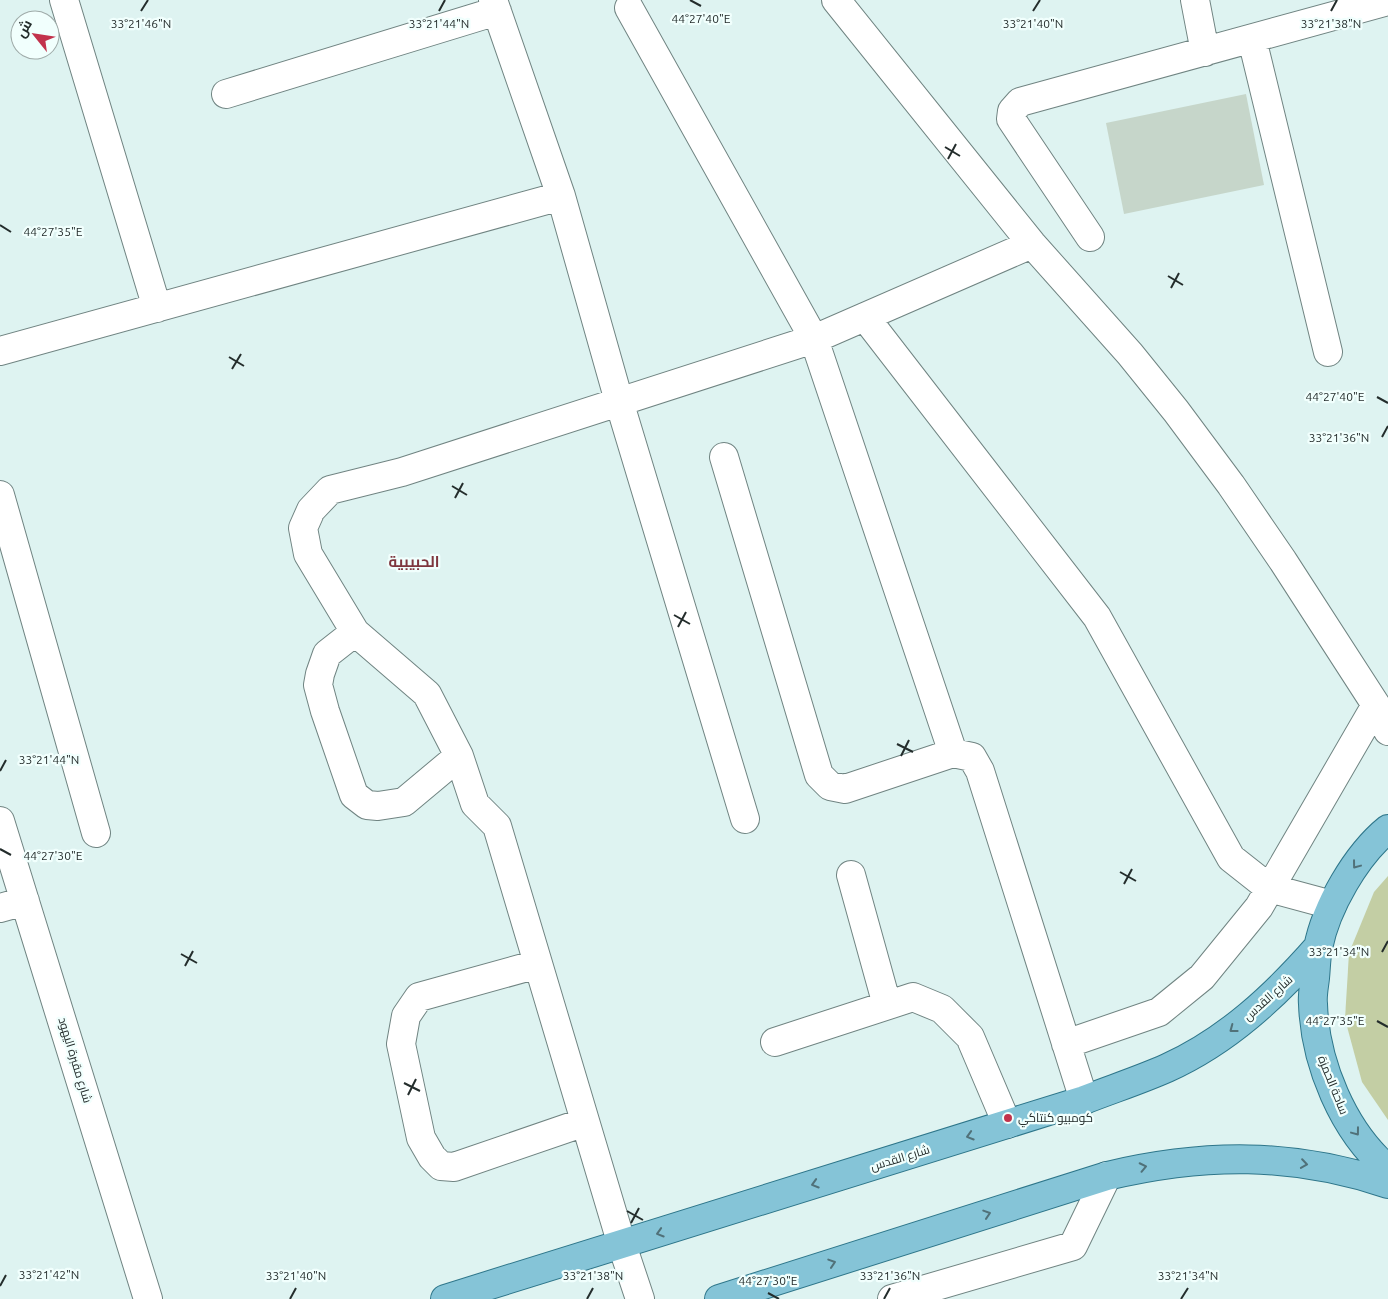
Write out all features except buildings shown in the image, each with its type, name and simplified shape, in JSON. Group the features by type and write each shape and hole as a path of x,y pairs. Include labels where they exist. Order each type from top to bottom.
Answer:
{"main road":[{"name":"ساحة الحمزة","path":"1388,828 1354,867 1332,905 1318,947 1312,1004 1321,1060 1342,1113 1376,1159 1388,1169"},
{"name":"شارع القدس","path":"445,1299 1084,1100 1167,1068 1224,1036 1250,1016 1274,995 1318,947"},
{"path":"719,1299 1107,1176 1146,1166 1225,1158 1265,1159 1344,1171 1388,1184"}],"street":[{"path":"836,0 1032,244 1130,354 1187,425 1273,546 1376,705 1388,731"},
{"path":"1195,0 1205,52"},
{"path":"68,1 157,308"},
{"path":"1090,237 1011,119 1012,111 1020,102 1388,1"},
{"path":"226,94 495,6 561,196 619,402 745,819"},
{"path":"630,8 814,339 954,753"},
{"path":"1252,39 1328,352"},
{"path":"0,351 561,196"},
{"path":"640,1299 622,1245 497,826 475,804 459,756 428,694 355,632 308,554 303,528 311,510 330,490 402,472 814,339 1032,244"},
{"path":"865,317 1097,617 1231,858 1269,888 1332,905"},
{"path":"724,457 819,775 830,786 845,789 954,753 972,757 980,771 1084,1100"},
{"path":"0,494 96,833"},
{"path":"355,632 327,654 318,685 354,795 367,805 378,806 404,802 459,756"},
{"path":"1066,1044 1159,1012 1202,977 1259,908 1376,705"},
{"name":"شارع مقبرة اليهود","path":"0,821 13,904 148,1299"},
{"path":"851,875 887,1005"},
{"path":"538,964 419,997 406,1016 401,1044 421,1138 432,1157 440,1166 454,1168 586,1122"},
{"path":"775,1042 913,997 942,1008 970,1037 1007,1124"},
{"path":"892,1299 1073,1246 1107,1176"}],"green space":[{"path":"1388,876 1388,1120 1362,1082 1345,1019 1349,953 1374,892"}],"place":[{"name":"كومبيو كنتاكي","path":"1008,1118"}],"district":[{"name":"الحبيبية","path":"414,562"}]}
